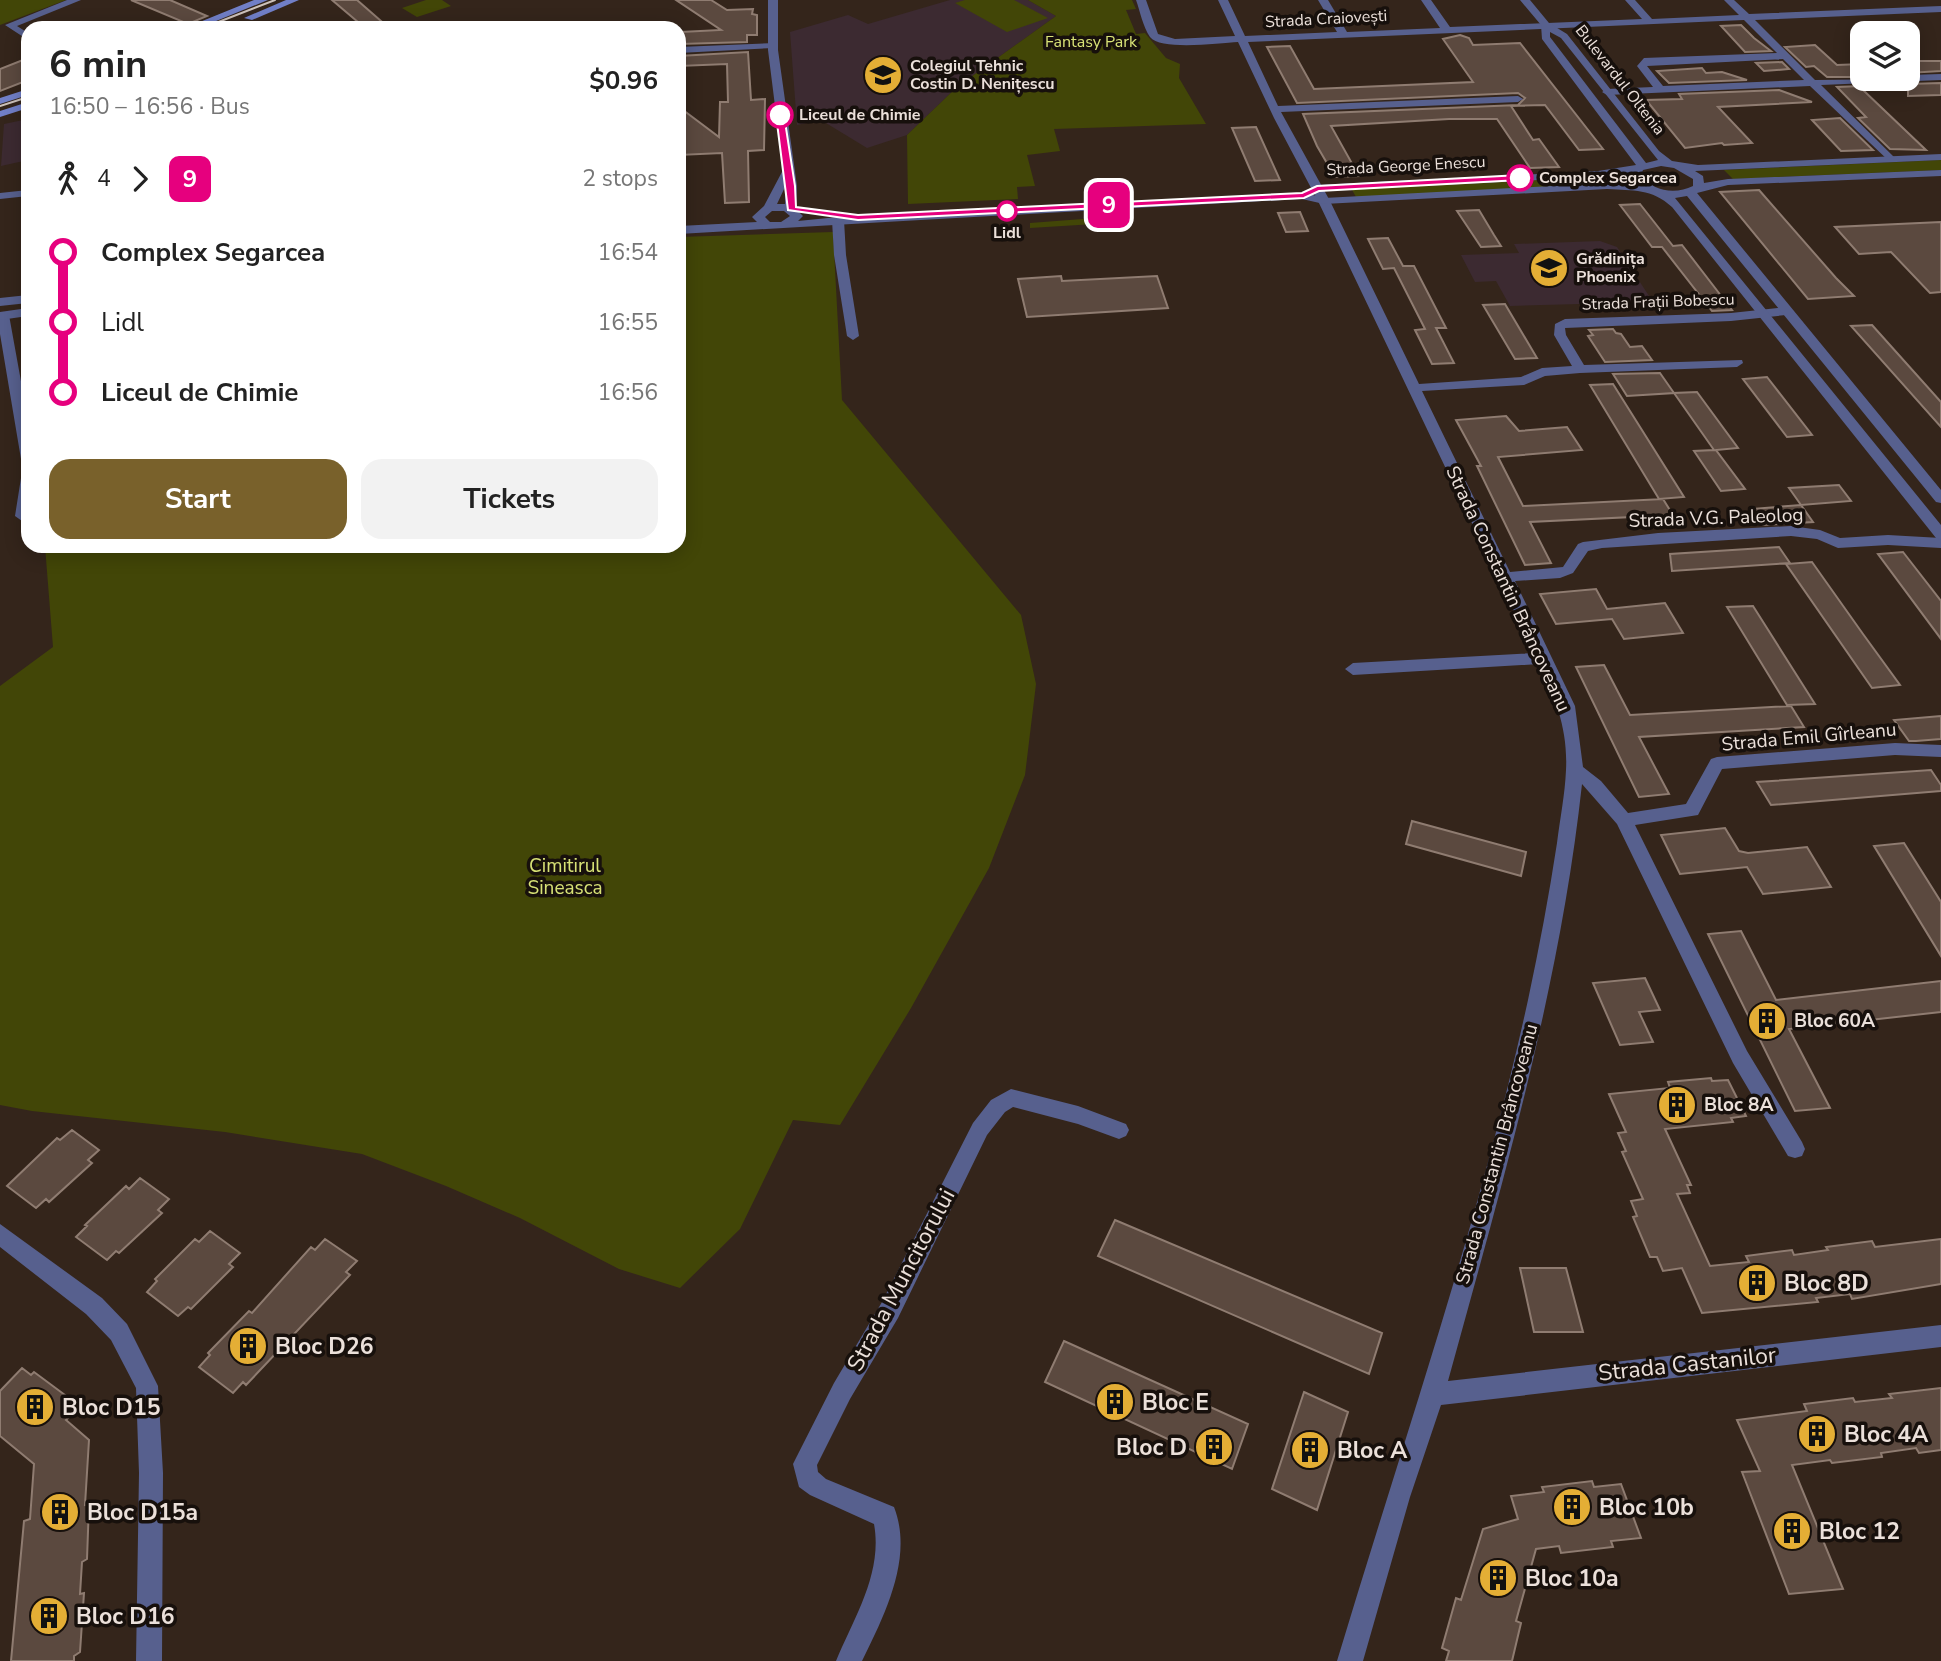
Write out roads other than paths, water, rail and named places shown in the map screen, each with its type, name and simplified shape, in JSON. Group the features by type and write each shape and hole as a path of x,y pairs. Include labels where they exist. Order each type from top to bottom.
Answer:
{"main road":[{"path":"208,21 263,0"},
{"path":"240,21 294,0"},
{"path":"0,101 21,94"},
{"path":"0,114 21,107"}],"street":[{"path":"23,21 76,0"},
{"path":"773,0 773,45 792,209 796,213 795,219 786,224"},
{"name":"Strada Craiovești","path":"1141,0 1154,35 1159,39 1175,42 1941,8"},
{"name":"Strada Constantin Brâncoveanu","path":"1223,0 1275,109 1321,194 1567,706 1575,769 1554,922 1521,1077 1433,1394 1398,1497 1350,1661"},
{"path":"1323,0 1343,34"},
{"path":"1426,0 1446,29"},
{"path":"1525,0 1546,25"},
{"path":"1630,0 1648,20"},
{"path":"1729,0 1890,159"},
{"path":"1830,0 1843,12"},
{"path":"1933,0 1941,8"},
{"path":"21,22 10,26 21,33"},
{"name":"Bulevardul Oltenia","path":"1648,188 1636,178 1640,168 1635,154 1545,37 1546,25 1564,36 1654,153 1695,175 1700,182 1695,190"},
{"path":"686,50 773,45"},
{"path":"1661,90 1643,66 1644,61 1784,56"},
{"path":"1607,92 1941,77"},
{"path":"1275,109 1518,99"},
{"path":"1674,165 1732,168 1941,157"},
{"name":"Strada George Enescu","path":"767,225 1304,196 1598,174 1674,165"},
{"path":"767,225 758,216 766,209 787,172"},
{"path":"1662,193 1695,190 1728,182 1941,173"},
{"name":"Strada George Enescu","path":"1321,194 1607,186 1648,188 1662,193"},
{"path":"1695,190 1786,311 1941,499"},
{"path":"0,195 21,193"},
{"path":"1662,193 1676,205 1941,535"},
{"path":"686,222 722,220 766,209"},
{"name":"Strada George Enescu","path":"766,209 792,209 858,218"},
{"path":"838,220 839,256 852,336"},
{"path":"686,230 767,225"},
{"path":"1,311 21,302"},
{"path":"1,311 21,312"},
{"path":"1,311 21,421"},
{"path":"1765,315 1786,311"},
{"name":"Strada Frații Bobescu","path":"1580,369 1560,335 1559,327 1564,323 1765,315"},
{"path":"1414,388 1524,381 1542,372 1580,369 1737,363"},
{"name":"Strada V.G. Paleolog","path":"1505,577 1560,573 1568,569 1583,547 1658,538 1791,531 1820,535 1838,543 1888,540 1941,543"},
{"path":"1353,669 1543,658"},
{"name":"Strada Emil Gîrleanu","path":"1624,820 1692,810 1717,763 1895,748 1941,751"},
{"path":"1575,769 1595,786 1624,820 1740,1057 1795,1149"},
{"name":"Strada Muncitorului","path":"849,1661 875,1604 891,1534 885,1516 818,1487 807,1479 805,1464 842,1391 890,1310 980,1129 998,1105 1011,1098 1078,1115 1119,1129"},
{"path":"0,1234 94,1306 119,1332 147,1386 151,1473 149,1661"},
{"name":"Strada Castanilor","path":"1433,1394 1941,1336"}],"tram line":[{"path":"221,21 275,0"},
{"path":"0,106 21,99"}],"place":[{"name":"Colegiul Tehnic Costin D. Nenițescu","path":"883,75"},
{"name":"Liceul de Chimie","path":"780,115"},
{"name":"Complex Segarcea","path":"1520,178"},
{"name":"Lidl","path":"1007,211"},
{"name":"Grădinița Phoenix","path":"1549,268"},
{"name":"Bloc 60A","path":"1767,1021"},
{"name":"Bloc 8A","path":"1677,1105"},
{"name":"Bloc 8D","path":"1757,1283"},
{"name":"Bloc D26","path":"248,1346"},
{"name":"Bloc E","path":"1115,1402"},
{"name":"Bloc D15","path":"35,1407"},
{"name":"Bloc 4A","path":"1817,1434"},
{"name":"Bloc D","path":"1214,1447"},
{"name":"Bloc A","path":"1310,1450"},
{"name":"Bloc 10b","path":"1572,1507"},
{"name":"Bloc D15a","path":"60,1512"},
{"name":"Bloc 12","path":"1792,1531"},
{"name":"Bloc 10a","path":"1498,1578"},
{"name":"Bloc D16","path":"49,1616"}],"park label":[{"name":"Fantasy Park","path":"1091,42"},
{"name":"Cimitirul Sineasca","path":"565,877"}]}
